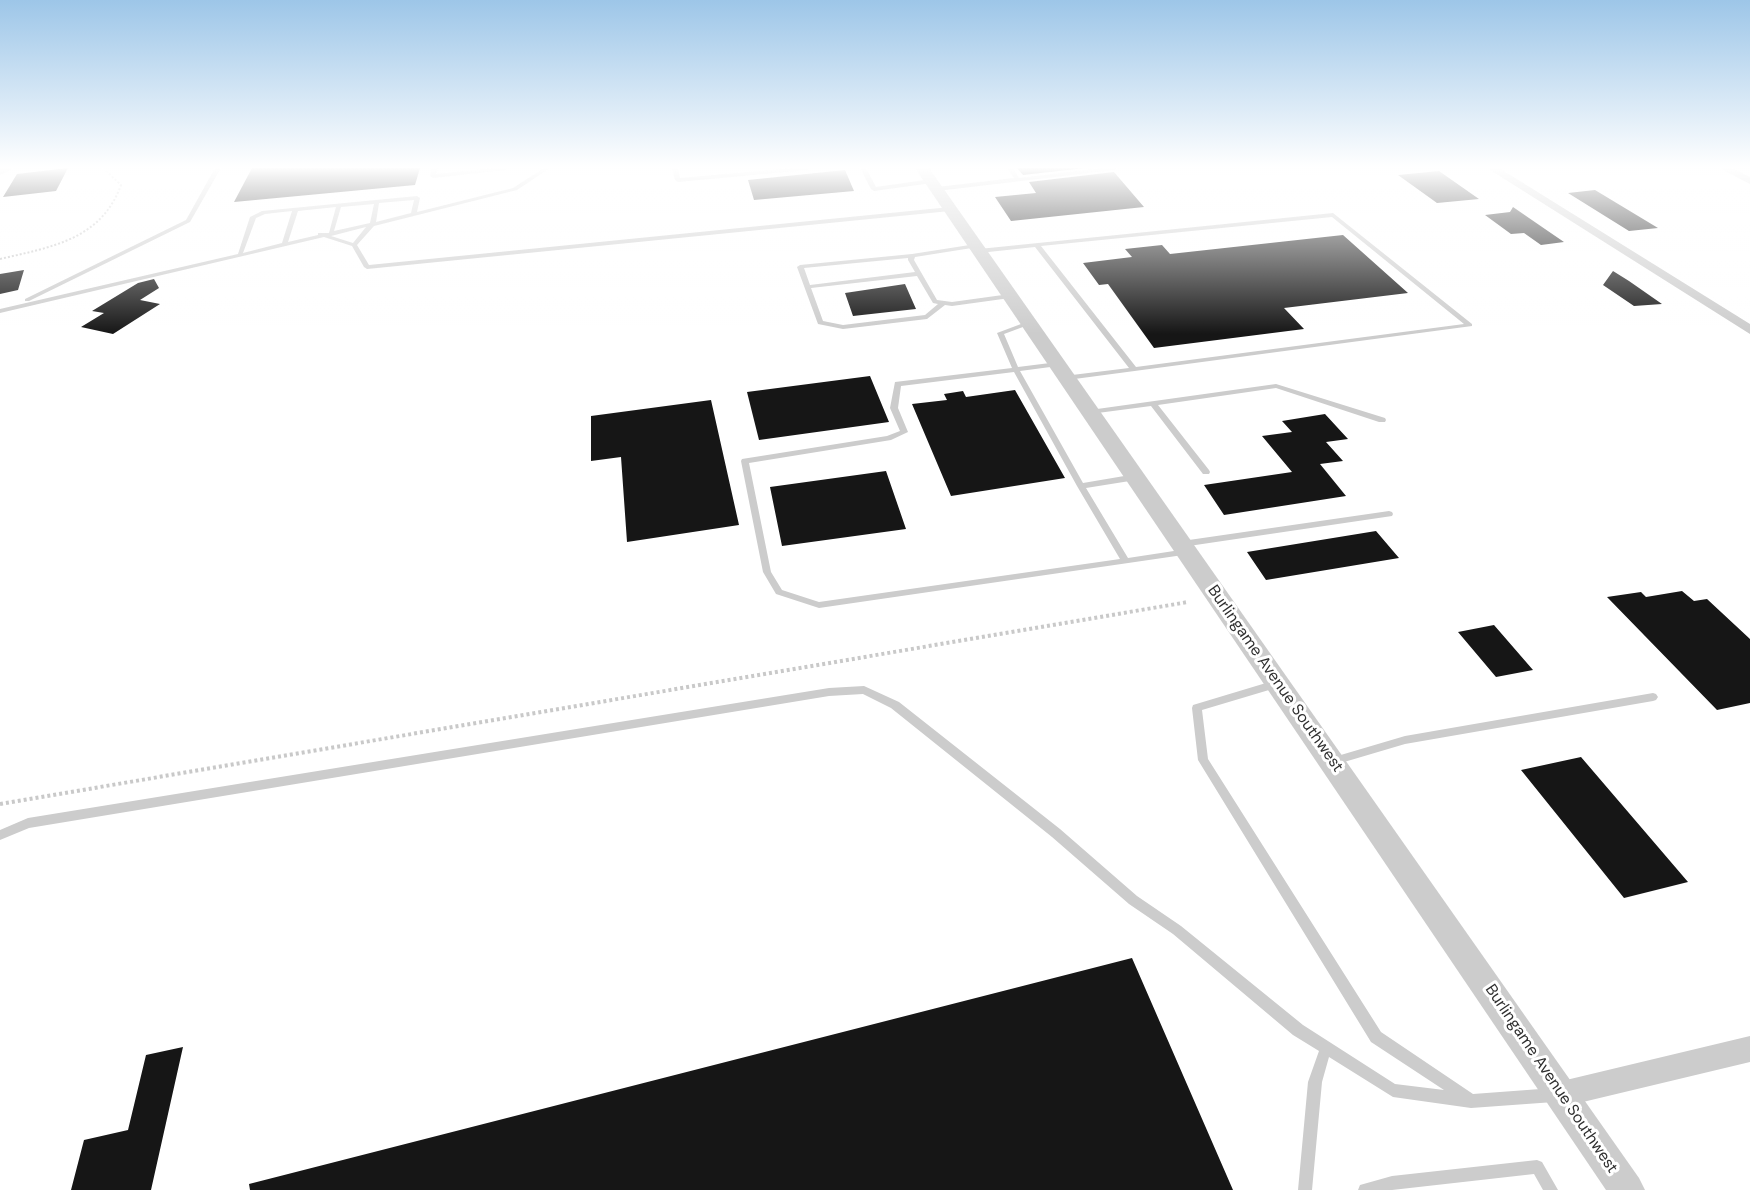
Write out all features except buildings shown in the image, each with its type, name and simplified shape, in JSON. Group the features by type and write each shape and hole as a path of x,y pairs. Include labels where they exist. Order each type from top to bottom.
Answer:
{"street":[{"name":"Burlingame Avenue Southwest","path":"960,224 1627,1190"},
{"path":"1580,224 1750,330"},
{"path":"1562,1094 1750,1049"}],"lane":[{"path":"13,307 183,224"},
{"path":"240,253 251,224"},
{"path":"285,243 291,224"},
{"path":"331,232 334,224"},
{"path":"0,311 371,224"},
{"path":"354,245 373,224"},
{"path":"320,234 354,245 367,267 804,224"},
{"path":"942,304 927,317 843,327 820,323 800,267 1249,224"},
{"path":"1344,224 1470,325 1133,368 1062,371 1018,369 898,384 894,408 904,432 888,438 745,461 767,572 778,592 819,605 1126,561 1184,548 1389,514"},
{"path":"1037,245 1133,368"},
{"path":"912,256 910,260 932,299 942,304 1010,296"},
{"path":"807,287 918,274"},
{"path":"1029,323 1000,333 1018,369 1020,378 1126,561"},
{"path":"1090,412 1276,386 1382,420"},
{"path":"1153,403 1206,472"},
{"path":"1081,486 1136,477"},
{"path":"1278,683 1237,698 1197,708 1203,760 1376,1037 1471,1101"},
{"path":"0,835 28,823 830,692 864,690 895,705 981,772 1133,900 1177,930 1298,1030 1393,1090 1471,1101 1562,1094"},
{"path":"1332,761 1406,740 1653,697"},
{"path":"1305,1190 1315,1082 1326,1048"},
{"path":"1365,1190 1392,1183 1537,1167 1551,1190"}],"path":[{"path":"0,259 55,245 98,224"},
{"path":"0,804 1188,602"}]}
